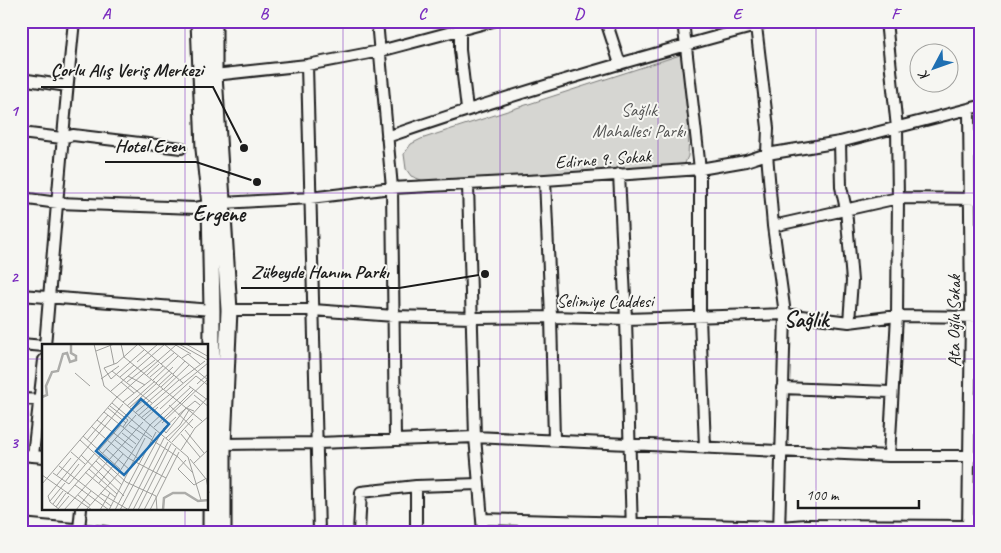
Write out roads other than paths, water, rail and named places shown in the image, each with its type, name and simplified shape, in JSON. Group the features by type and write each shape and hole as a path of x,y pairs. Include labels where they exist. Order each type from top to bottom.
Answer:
{"highway":[{"path":"199,21 204,149 216,204 229,310 223,444 223,532"},
{"path":"210,532 209,364 216,204 214,21"}],"street":[{"path":"44,344 74,21"},
{"path":"377,21 392,188 395,439"},
{"path":"214,74 307,64 380,52 493,21"},
{"path":"606,21 620,64"},
{"path":"683,21 700,169 700,317 705,448"},
{"path":"387,137 467,110 767,21"},
{"path":"886,21 897,128 898,198 897,316 889,456"},
{"path":"755,24 768,128 767,154 773,226 785,314 780,529"},
{"path":"460,30 460,50 467,110"},
{"path":"307,64 319,532"},
{"path":"21,79 67,86"},
{"name":"Edirne 9. Sokak","path":"21,198 58,203 195,208 216,204 310,198 392,188 468,185 700,169 767,154 840,142 980,106"},
{"name":"Ata Oğlu Sokak","path":"968,529 974,456 975,317 969,199 969,110"},
{"path":"21,133 62,138 73,134 181,148"},
{"path":"840,142 842,186 846,209 852,281 849,322"},
{"path":"619,174 626,318 632,527"},
{"path":"545,180 554,439"},
{"path":"468,185 475,436 483,532"},
{"path":"773,226 898,198 980,199"},
{"path":"21,295 212,310"},
{"name":"Selimiye Caddesi","path":"229,310 313,310 394,316 473,318 626,318 785,314 849,322 897,316 975,317"},
{"path":"21,344 42,346"},
{"path":"782,388 892,392"},
{"path":"21,399 42,400 39,456 21,454"},
{"path":"223,444 318,443 475,436 889,456 974,456"},
{"path":"359,532 361,492 416,486 479,484"},
{"path":"416,486 416,532"},
{"path":"79,529 81,510"},
{"path":"483,519 632,527 780,529 806,525 968,529"},
{"path":"21,524 106,532"}],"place":[{"name":"Çorlu Alış Veriş Merkezi","path":"244,148"},
{"name":"Hotel Eren","path":"257,182"},
{"name":"Zübeyde Hanım Parkı","path":"485,274"}],"district":[{"name":"Ergene","path":"219,213"},
{"name":"Sağlık","path":"806,319"}],"park label":[{"name":"Sağlık Mahallesi Parkı","path":"639,120"}]}
